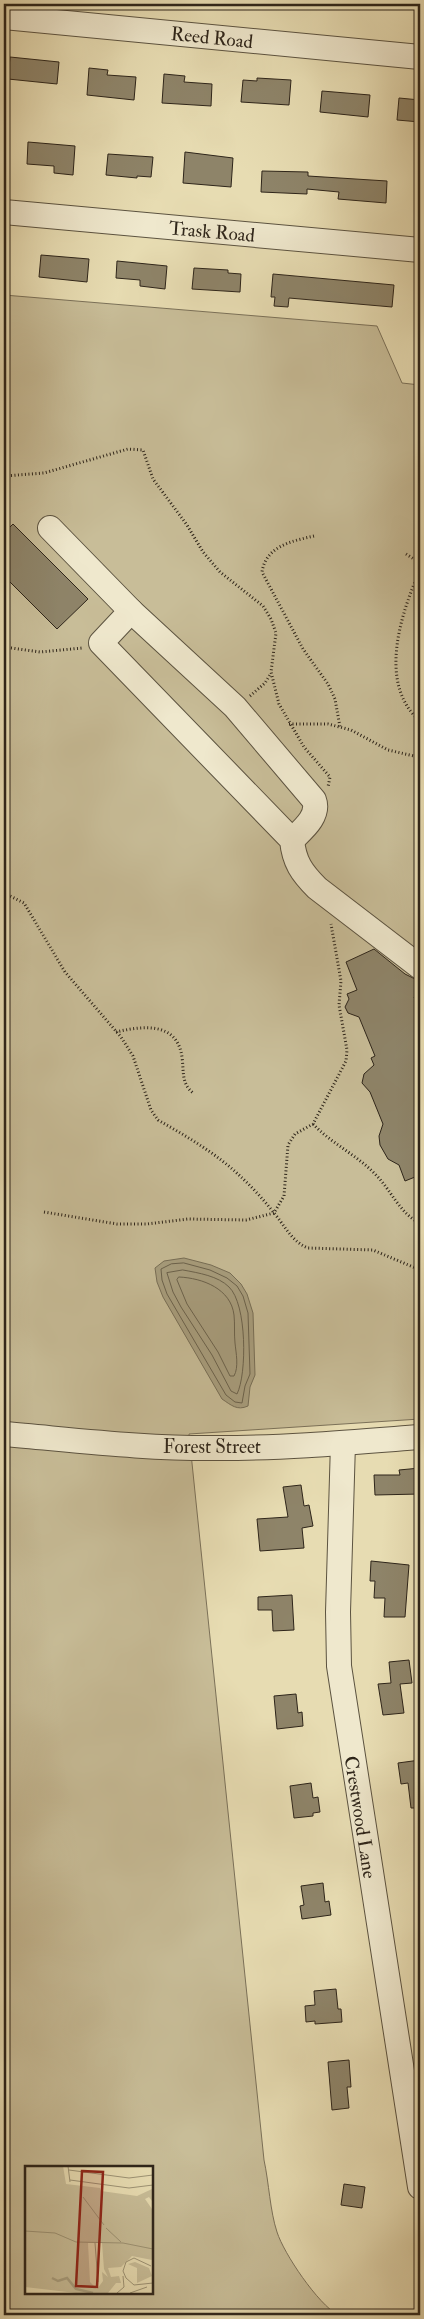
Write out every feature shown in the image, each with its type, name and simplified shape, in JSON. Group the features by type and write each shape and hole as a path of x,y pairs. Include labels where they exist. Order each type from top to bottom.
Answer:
{"street":[{"name":"Reed Road","path":"4,17 420,56"},
{"name":"Trask Road","path":"4,212 420,250"},
{"path":"50,528 131,611 235,707 314,800 314,813 307,825 292,840"},
{"path":"131,611 101,643 292,840 294,859 298,866 325,894 420,967"},
{"name":"Forest Street","path":"4,1434 192,1448 343,1443 420,1437"},
{"name":"Crestwood Lane","path":"343,1443 338,1612 339,1666 420,2188"}],"path":[{"path":"4,476 44,473 128,449 143,450 153,479 187,525 203,552 220,572 263,606 272,619 276,633 271,672 279,704 304,747 330,777 326,793"},
{"path":"314,536 287,544 273,551 263,561 262,572 303,649 328,684 334,699 340,727"},
{"path":"406,554 416,560 420,569 404,606 396,645 396,662 402,694 420,721"},
{"path":"4,647 26,651 62,652 101,643"},
{"path":"235,707 261,687 271,672"},
{"path":"290,724 328,724 340,727 365,736 388,750 414,756 420,761"},
{"path":"4,893 24,903 65,972 116,1032 133,1056 152,1110 158,1120 221,1160 240,1175 274,1213 291,1236 301,1245 308,1248 373,1250 420,1270"},
{"path":"44,1212 116,1224 147,1224 188,1219 246,1220 274,1213 284,1196 288,1144 295,1134 313,1124 346,1060 347,1050 339,1005 341,981 325,894"},
{"path":"116,1032 143,1026 160,1029 170,1034 178,1044 184,1082 193,1093"},
{"path":"313,1124 329,1140 359,1158 378,1177 399,1204 420,1223"}],"shaded area":[{"path":"4,295 377,326 402,383 420,385 420,1419 189,1434 264,2160 271,2206 277,2232 294,2265 312,2290 338,2315 4,2315"}],"water":[{"path":"184,1258 211,1265 230,1273 241,1284 247,1294 253,1313 255,1375 250,1387 248,1406 237,1408 222,1399 163,1297 157,1282 155,1268 164,1261"}],"building":[{"path":"10,57 59,62 57,84 8,79"},
{"path":"89,68 108,70 107,75 136,77 134,100 87,95"},
{"path":"164,74 185,76 184,82 212,84 211,106 162,103"},
{"path":"257,78 291,80 289,105 241,102 243,80 257,81"},
{"path":"322,91 370,95 368,117 320,112"},
{"path":"399,98 420,100 420,122 397,120"},
{"path":"28,142 75,146 73,175 54,173 54,166 27,164"},
{"path":"185,152 233,158 231,187 183,183"},
{"path":"108,154 153,157 151,177 137,176 137,178 106,175"},
{"path":"262,171 308,172 308,176 387,181 386,203 338,199 339,192 307,189 307,194 261,192"},
{"path":"41,255 89,259 87,282 39,277"},
{"path":"117,261 167,266 165,289 140,286 140,280 116,278"},
{"path":"194,268 228,270 228,273 241,274 240,292 192,289"},
{"path":"273,274 394,285 392,307 289,298 288,307 274,306 275,297 271,297"},
{"path":"13,524 88,599 57,629 4,576 4,533"},
{"path":"374,949 405,974 419,981 420,984 420,994 414,997 420,1012 420,1175 405,1181 399,1165 388,1159 380,1145 379,1136 383,1124 370,1092 362,1083 364,1074 374,1065 371,1058 375,1056 359,1017 348,1013 345,1007 349,999 347,994 357,990 346,962"},
{"path":"420,1468 420,1494 375,1495 374,1475 400,1475 399,1470"},
{"path":"301,1485 304,1506 309,1505 313,1526 302,1528 304,1548 260,1551 257,1519 288,1517 283,1487"},
{"path":"371,1561 409,1565 405,1617 384,1617 385,1598 374,1598 375,1581 370,1581"},
{"path":"292,1595 294,1630 273,1631 272,1610 258,1610 258,1597"},
{"path":"409,1660 412,1683 400,1684 404,1713 383,1715 378,1684 391,1683 389,1662"},
{"path":"296,1694 298,1713 302,1712 303,1726 277,1729 274,1696"},
{"path":"420,1760 420,1808 411,1808 408,1783 401,1784 398,1763"},
{"path":"311,1783 313,1798 318,1797 320,1812 313,1813 313,1816 294,1818 290,1786"},
{"path":"323,1883 325,1902 329,1901 331,1915 302,1919 300,1906 304,1905 301,1886"},
{"path":"336,1989 338,2009 341,2009 342,2022 315,2024 315,2021 306,2022 305,2006 315,2005 314,1991"},
{"path":"349,2060 351,2087 347,2087 349,2108 332,2110 328,2062"},
{"path":"344,2184 365,2187 362,2208 341,2205"}]}
